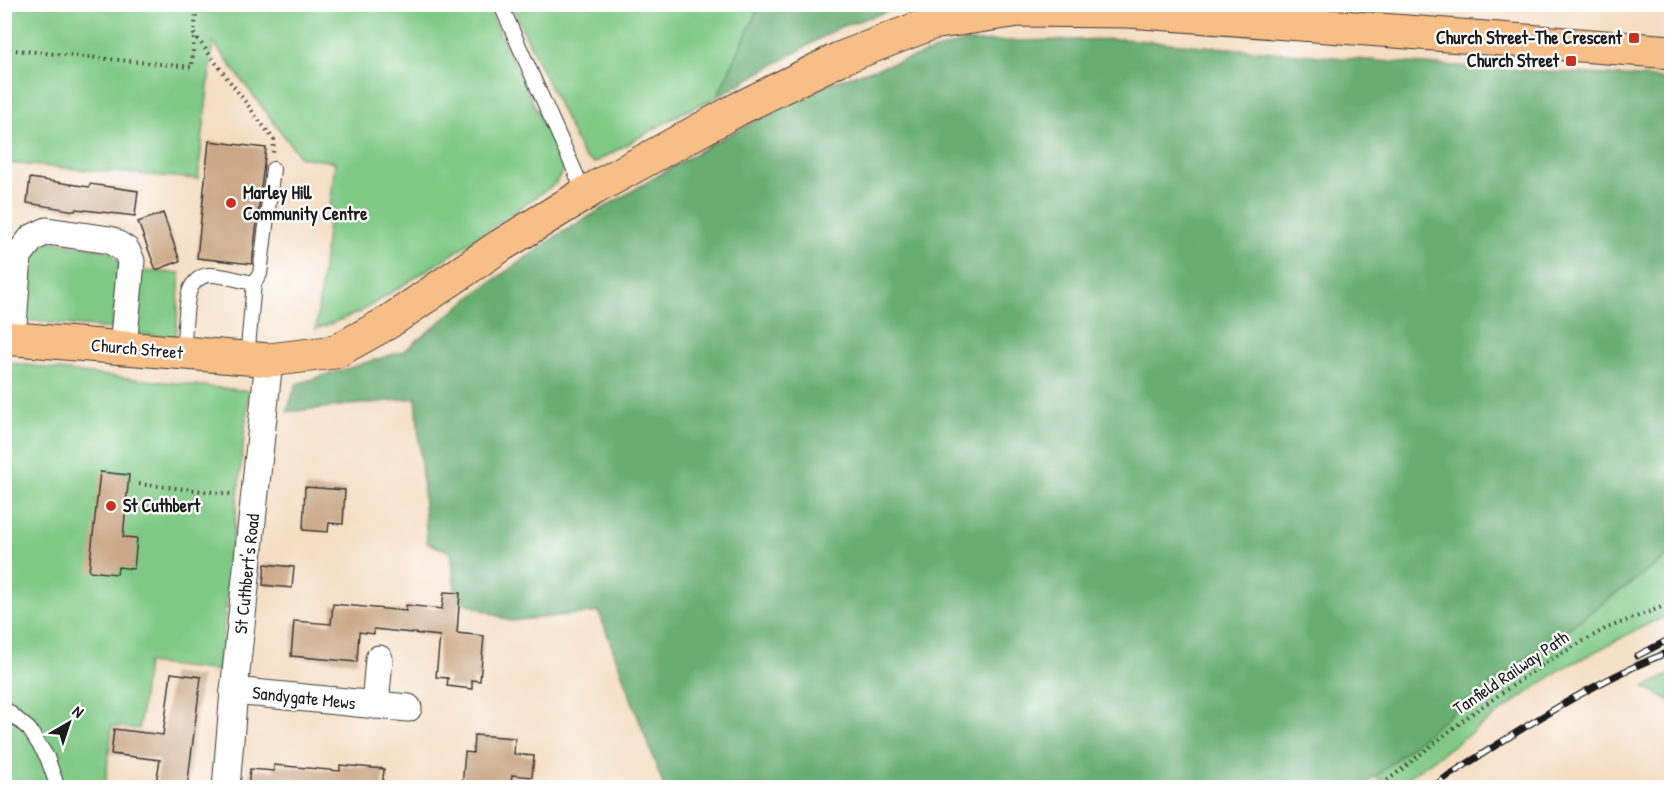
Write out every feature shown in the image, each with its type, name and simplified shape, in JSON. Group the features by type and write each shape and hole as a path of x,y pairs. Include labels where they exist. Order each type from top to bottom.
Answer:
{"highway":[{"name":"Church Street","path":"8,339 258,360 336,352 387,323 500,246 585,194 738,109 839,59 932,23 1019,10 1130,11 1671,52"}],"street":[{"path":"8,339 18,256 32,238 47,231 110,240 126,250 131,261 123,348"},
{"name":"St Cuthbert's Road","path":"226,788 255,496 258,360"},
{"name":"Sandygate Mews","path":"375,705 379,659"},
{"name":"Sandygate Mews","path":"234,691 408,708"}],"lane":[{"path":"502,4 585,194"},
{"path":"258,360 254,283 260,274 273,169"},
{"path":"183,353 189,292 195,281 205,275 220,275 254,283"},
{"path":"4,708 28,729 47,757 58,788"}],"path":[{"path":"4,49 192,67 196,4"},
{"path":"194,34 273,140 273,169"},
{"path":"139,484 255,496"},
{"name":"Tanfield Railway Path","path":"1378,788 1470,715 1548,661 1605,629 1671,603"}],"green space":[{"path":"760,4 907,5 840,27 717,97"},
{"path":"4,5 484,5 487,6 564,168 555,184 451,255 360,312 316,329 335,162 300,157 213,42 198,179 5,163"},
{"path":"511,5 760,5 717,97 680,114 594,163 583,156"},
{"path":"1123,39 1391,62 1671,79 1671,554 1454,711 1363,787 664,787 599,612 510,621 456,599 451,552 427,543 416,398 287,412 296,384 404,351 477,292 558,235 713,143 826,84 962,42"},
{"path":"49,240 109,251 120,263 112,329 25,320 34,255"},
{"path":"137,271 180,273 176,337 133,334"},
{"path":"5,362 89,374 249,391 219,671 147,663 139,729 112,726 105,787 5,788"},
{"path":"1671,554 1671,615 1650,623 1560,670 1394,787 1389,787 1375,777 1454,711"},
{"path":"1671,674 1671,701 1645,687"}],"building":[{"name":"Marley Hill Community Centre","path":"209,141 266,148 252,264 197,258"},
{"path":"30,178 89,187 90,184 138,191 135,216 76,209 75,211 27,203"},
{"path":"163,213 180,261 156,270 138,222"},
{"name":"St Cuthbert","path":"100,472 129,475 123,537 137,538 134,569 118,567 117,574 89,571"},
{"path":"305,487 345,490 343,524 329,523 328,532 303,530"},
{"path":"265,564 294,567 292,588 263,585"},
{"path":"444,592 460,593 457,633 484,636 480,681 472,680 472,689 447,686 448,678 436,677 440,636 374,629 374,634 359,632 357,662 291,656 294,621 331,624 333,604 406,611 406,605 442,609"},
{"path":"171,673 201,677 187,788 155,788 160,760 111,754 114,729 163,735"},
{"path":"474,735 515,738 514,754 534,756 532,777 512,775 510,788 462,788 465,752 473,753"},
{"path":"274,765 340,771 340,765 384,769 382,788 248,788 250,769 274,771"}],"railway":[{"path":"1637,656 1672,638"},
{"path":"1432,788 1558,707 1642,663 1672,651"}],"place":[{"name":"Church Street-The Crescent","path":"1634,38"},
{"name":"Church Street","path":"1571,61"},
{"name":"Marley Hill Community Centre","path":"231,203"},
{"name":"St Cuthbert","path":"111,506"}]}
